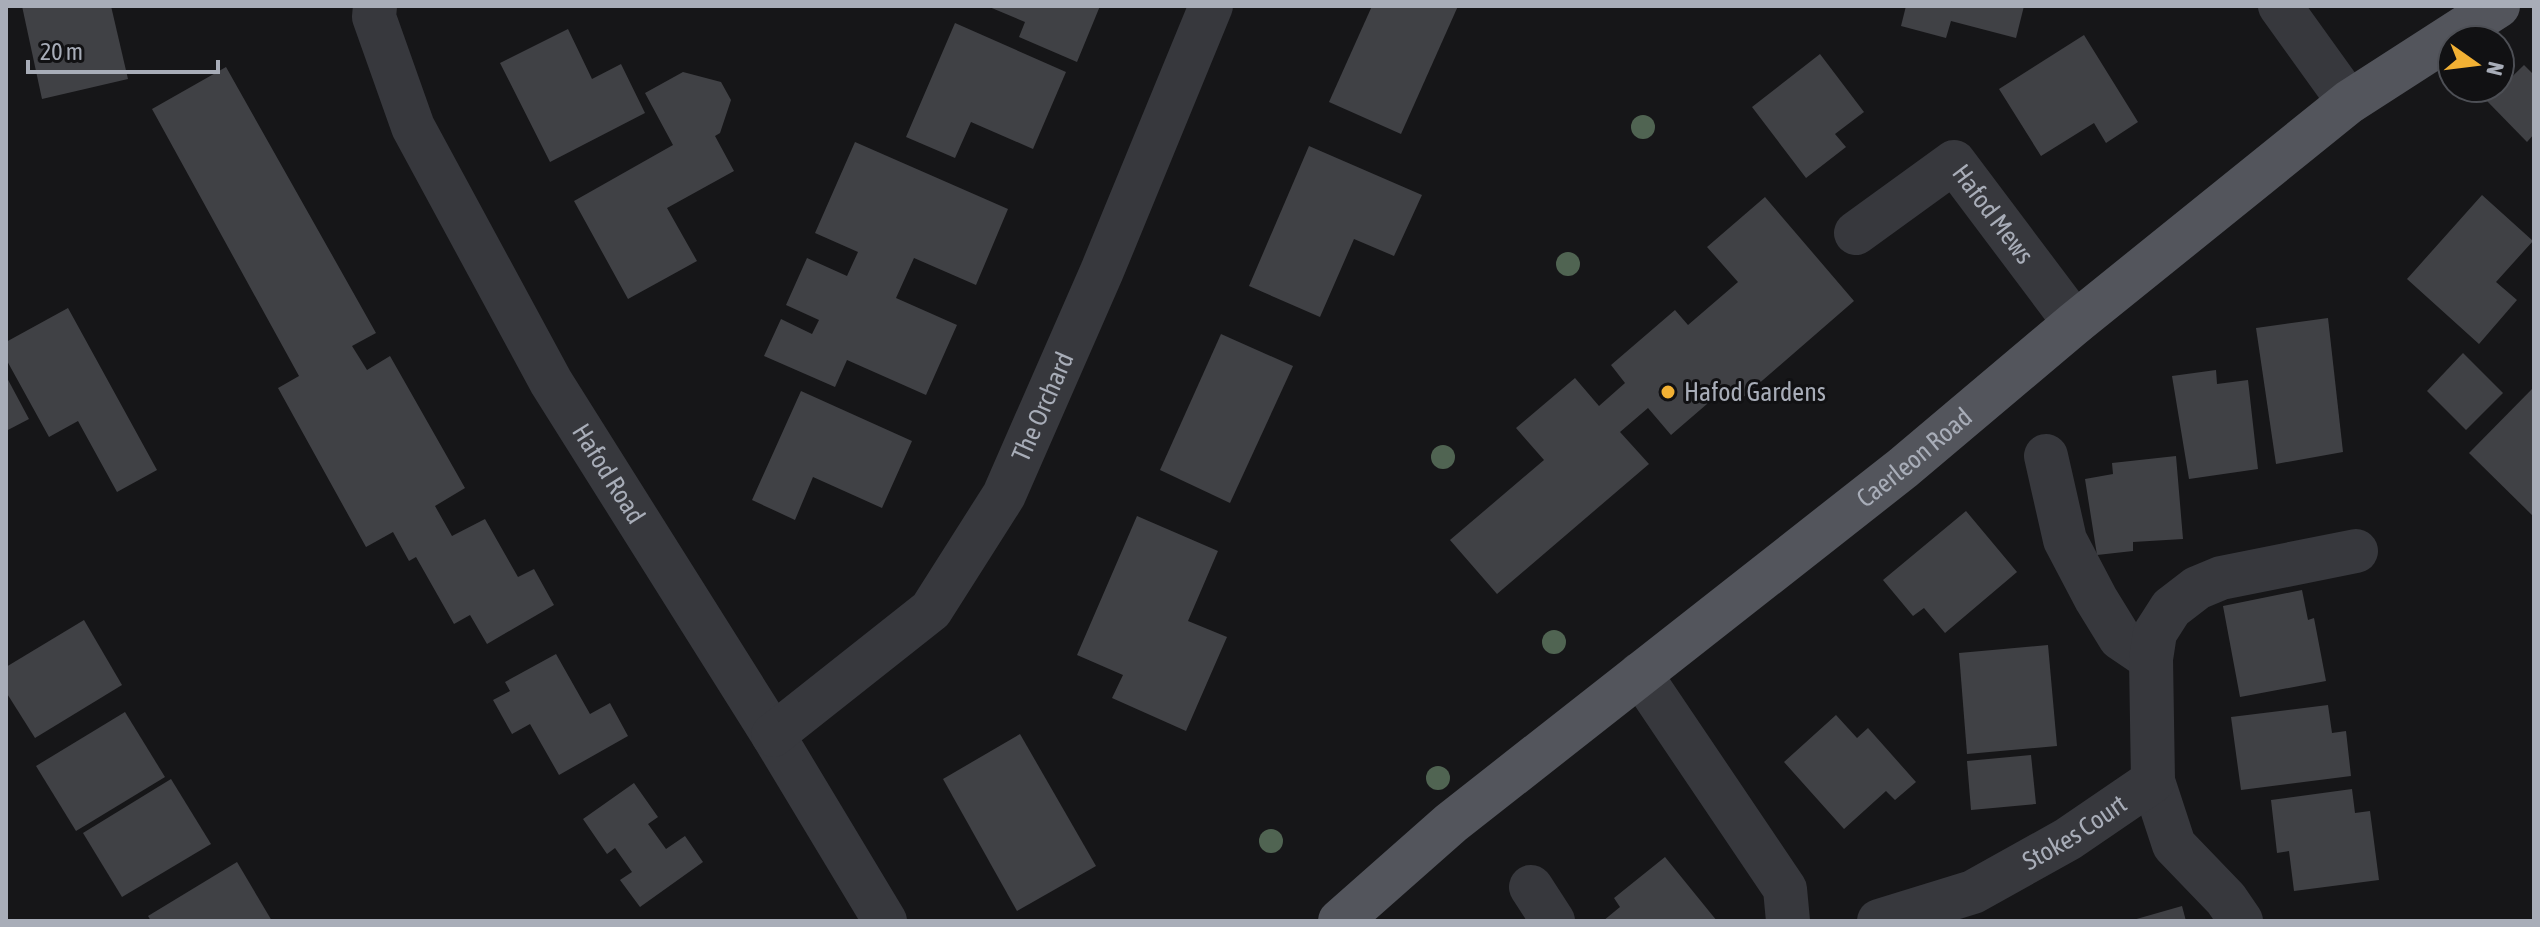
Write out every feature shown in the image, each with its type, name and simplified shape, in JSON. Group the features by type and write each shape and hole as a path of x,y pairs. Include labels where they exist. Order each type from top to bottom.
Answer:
{"main road":[{"name":"Caerleon Road","path":"1340,921 1451,823 1903,468 2075,323 2349,102 2498,6"}],"street":[{"name":"Hafod Road","path":"375,6 374,17 413,127 543,369 773,735 885,921"},
{"name":"The Orchard","path":"773,735 931,610 1004,495 1102,271 1211,6"},
{"path":"2280,6 2349,102"},
{"name":"Hafod Mews","path":"1856,233 1954,162 2075,323"},
{"path":"2046,456 2065,540 2120,638 2151,659"},
{"name":"Stokes Court","path":"1879,921 1973,892 2068,839 2153,781 2151,659 2155,633 2171,608 2197,588 2221,578 2356,551"},
{"path":"1640,674 1785,889 1788,921"},
{"path":"2153,781 2174,845 2234,910"}],"building":[{"path":"22,6 111,6 128,79 42,99"},
{"path":"987,6 1100,6 1077,62 1019,37 1025,22"},
{"path":"1372,6 1458,6 1401,134 1329,102"},
{"path":"1906,6 2024,6 2016,38 1951,21 1946,38 1901,26"},
{"path":"955,23 1066,72 1033,149 971,122 955,158 906,137"},
{"path":"568,29 592,79 621,64 645,113 550,162 500,63"},
{"path":"2084,35 2138,122 2106,143 2094,123 2041,156 1999,89"},
{"path":"1820,54 1864,112 1835,134 1846,147 1806,178 1752,107"},
{"path":"2524,65 2534,75 2534,134 2527,142 2490,104 2516,104 2516,73"},
{"path":"226,67 376,333 352,346 367,370 390,356 465,488 435,506 452,536 485,519 518,577 534,569 554,605 487,644 470,615 454,624 416,557 409,561 393,532 366,547 278,388 299,376 152,109"},
{"path":"683,72 721,82 731,100 720,133 715,136 734,171 667,208 697,261 628,299 574,201 673,145 645,93"},
{"path":"855,142 1008,209 976,285 914,258 896,298 957,325 926,395 847,360 835,387 764,356 781,319 812,334 819,320 786,305 807,258 847,276 858,252 815,233"},
{"path":"1309,146 1422,195 1394,256 1354,239 1320,317 1249,286"},
{"path":"2482,195 2533,241 2496,282 2517,300 2479,344 2407,279"},
{"name":"Hafod Gardens","path":"1765,197 1854,301 1741,399 1729,385 1671,435 1648,408 1620,432 1649,464 1497,594 1450,540 1544,460 1516,428 1575,378 1599,406 1625,383 1611,365 1675,310 1688,325 1738,282 1707,247"},
{"path":"68,308 157,470 117,492 78,421 49,437 6,359 6,342"},
{"path":"2328,318 2343,452 2276,464 2256,328"},
{"path":"1221,334 1293,366 1230,503 1160,470"},
{"path":"2463,353 2503,393 2466,430 2427,391"},
{"path":"2216,370 2217,384 2248,380 2258,469 2189,479 2172,376"},
{"path":"6,376 29,419 6,431"},
{"path":"2534,387 2534,517 2469,453"},
{"path":"801,391 912,441 882,508 813,477 795,520 752,500"},
{"path":"2176,456 2183,539 2133,542 2133,551 2097,555 2085,479 2113,474 2112,463"},
{"path":"1966,511 2017,572 1945,633 1924,608 1913,616 1883,580"},
{"path":"1137,516 1218,551 1188,621 1227,637 1186,731 1112,698 1123,675 1077,655"},
{"path":"2302,590 2308,620 2314,618 2326,681 2240,697 2223,606"},
{"path":"84,620 122,685 35,738 6,692 6,667"},
{"path":"2048,645 2057,746 1967,754 1959,653"},
{"path":"556,654 590,714 610,703 628,736 559,775 530,724 512,734 493,700 510,691 505,682"},
{"path":"2328,705 2332,733 2346,731 2351,776 2241,790 2231,717"},
{"path":"125,712 165,777 76,831 36,766"},
{"path":"1836,715 1857,738 1868,728 1916,782 1895,800 1886,791 1844,829 1784,762"},
{"path":"1020,734 1096,866 1017,911 943,779"},
{"path":"2031,755 2036,804 1971,810 1967,761"},
{"path":"171,779 211,844 122,897 83,833"},
{"path":"634,783 658,817 648,824 666,849 685,836 703,862 640,907 620,880 632,872 615,848 607,854 583,819"},
{"path":"2352,789 2355,813 2370,811 2379,880 2294,891 2289,851 2277,853 2271,800"},
{"path":"1665,857 1717,921 1603,921 1620,907 1614,898"},
{"path":"237,862 272,921 151,921 148,916"},
{"path":"2182,906 2186,921 2133,921 2133,920"}],"place":[{"name":"Hafod Gardens","path":"1668,392"}]}
